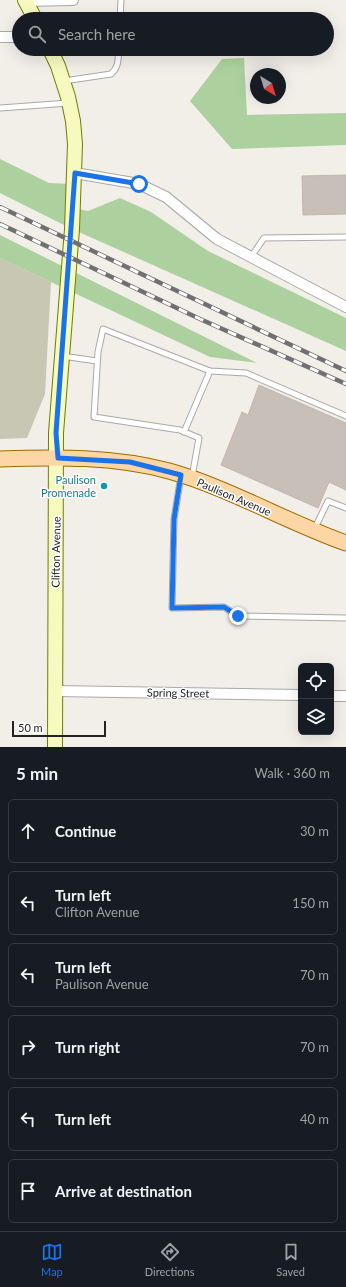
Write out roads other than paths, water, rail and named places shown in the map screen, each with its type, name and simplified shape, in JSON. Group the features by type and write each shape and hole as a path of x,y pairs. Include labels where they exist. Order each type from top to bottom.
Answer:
{"main road":[{"path":"25,0 31,12"},
{"name":"Clifton Avenue","path":"53,56 70,103 73,121 75,173 56,433 58,458 55,747"},
{"name":"Paulison Avenue","path":"0,459 58,458 130,462 186,477 313,531 346,543"}],"street":[{"path":"25,0 73,0"},
{"path":"0,37 12,37"},
{"path":"75,173 139,184 166,197 216,239 346,307"},
{"name":"Spring Street","path":"55,691 298,695"},
{"path":"334,696 346,696"}],"lane":[{"path":"120,0 120,12"},
{"path":"63,81 111,74 116,69 118,56"},
{"path":"0,108 70,103"},
{"path":"251,257 264,238 346,237"},
{"path":"346,416 246,373 210,371 102,329 97,361 94,418 184,432 199,438 174,519 172,608 224,607 238,616 346,618"},
{"path":"61,356 97,361"},
{"path":"184,432 210,371"},
{"path":"313,531 328,501 346,508"}],"railway":[{"path":"0,207 346,371"},
{"path":"0,224 200,319 346,384"}],"place":[{"name":"Paulison Promenade","path":"104,486"}]}
